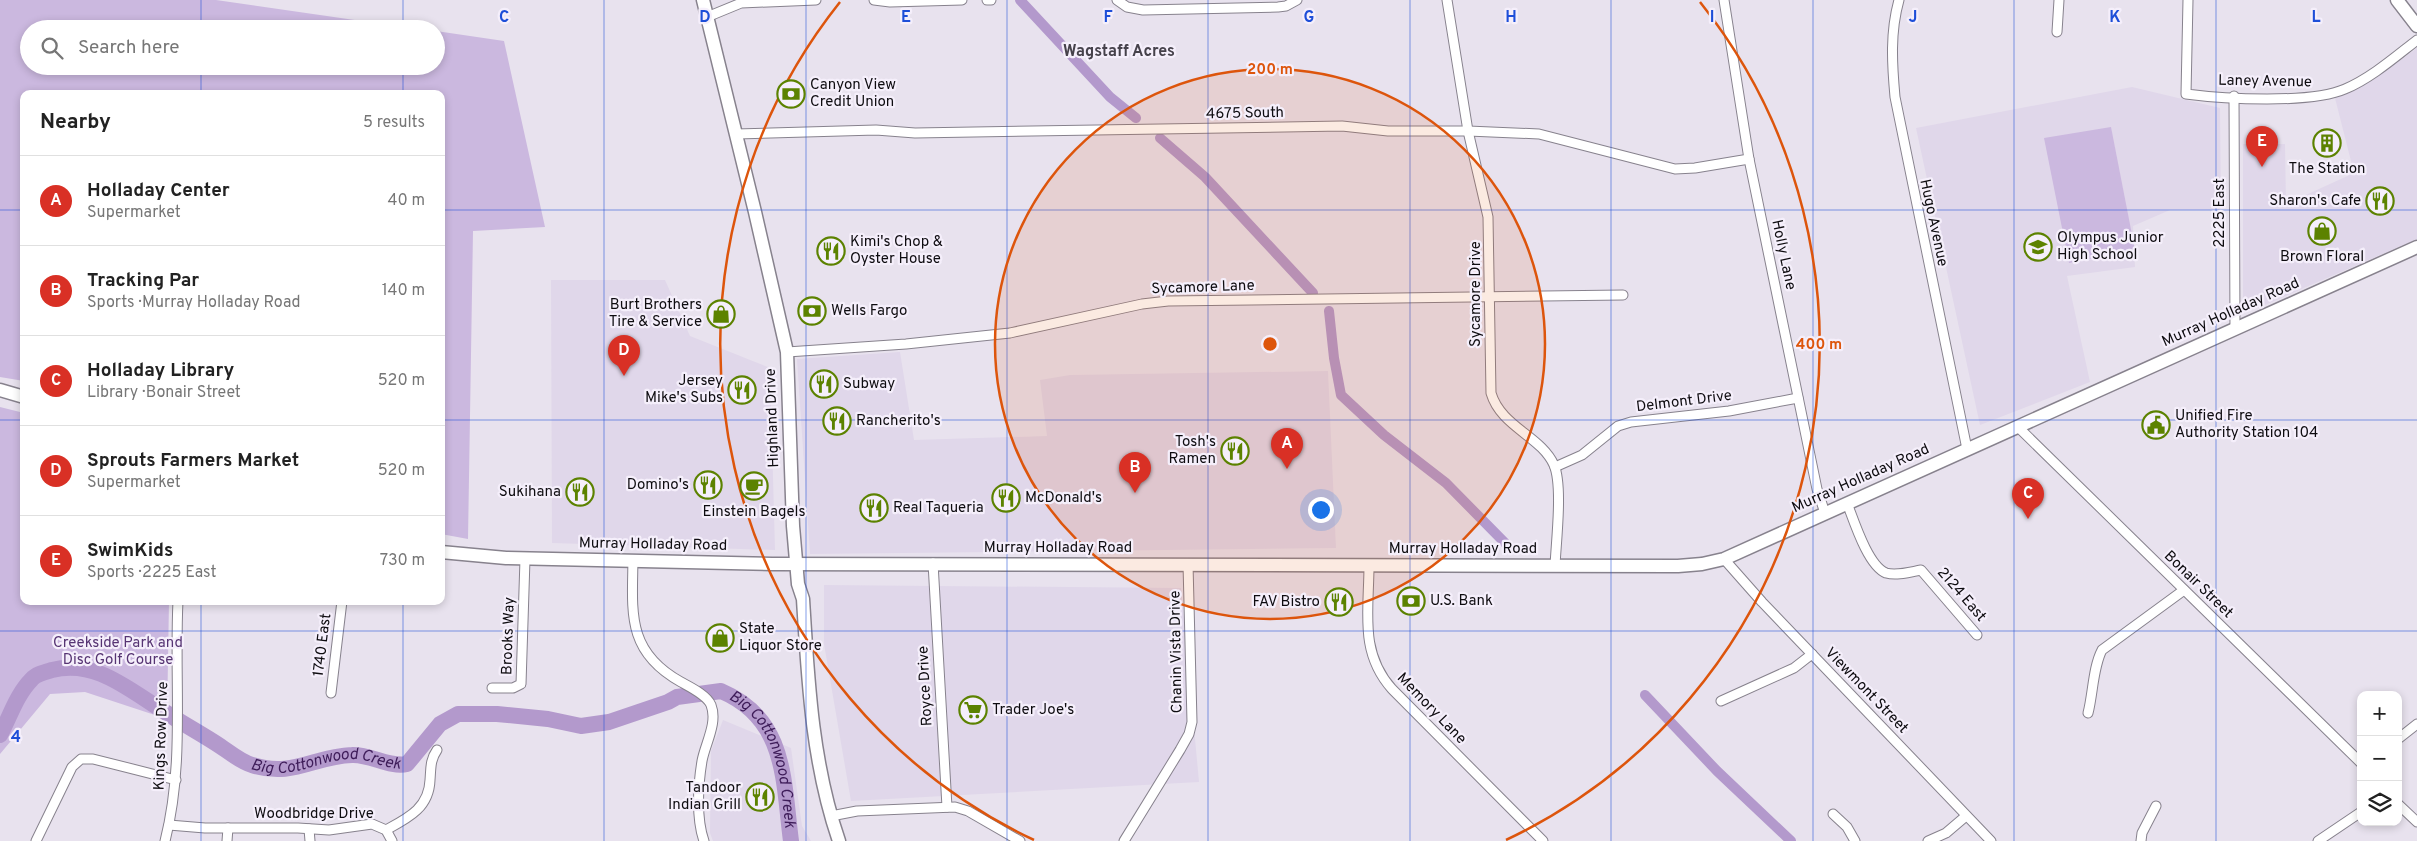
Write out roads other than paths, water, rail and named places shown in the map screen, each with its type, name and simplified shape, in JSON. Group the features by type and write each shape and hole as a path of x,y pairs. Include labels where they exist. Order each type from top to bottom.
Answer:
{"main road":[{"name":"Highland Drive","path":"702,0 736,134 787,352 798,584 802,599 813,735 831,816 839,841"},
{"path":"2397,0 2417,26"},
{"name":"Murray Holladay Road","path":"445,552 525,559 797,563 1689,566 1724,559 2417,247"},
{"path":"0,390 20,396"}],"street":[{"path":"707,17 741,3 816,0"},
{"path":"874,0 890,2 962,0"},
{"path":"1117,0 1127,7 1143,10 1278,7 1286,6 1297,0"},
{"name":"Sycamore Drive","path":"1447,0 1468,131 1488,217 1490,374 1493,398 1500,411 1546,454 1555,467"},
{"name":"Holly Lane","path":"1724,0 1749,159 1817,489 1825,513"},
{"name":"Hugo Avenue","path":"1898,0 1893,32 1892,64 1895,96 1967,449"},
{"path":"2057,32 2059,0"},
{"name":"Laney Avenue","path":"2188,0 2186,94 2300,98 2332,94 2359,82 2417,40"},
{"name":"2225 East","path":"2234,96 2235,328"},
{"name":"4675 South","path":"736,134 1342,126 1388,132 1468,131 1544,135 1675,169 1695,168 1749,159"},
{"name":"Sycamore Lane","path":"787,352 897,345 1010,332 1142,304 1168,301 1623,296"},
{"name":"Delmont Drive","path":"1555,467 1582,456 1618,426 1631,422 1729,411 1798,398"},
{"name":"Bonair Street","path":"2017,426 2357,759"},
{"path":"1555,467 1557,508 1555,566"},
{"name":"2124 East","path":"1847,503 1867,551 1877,566 1884,572 1893,574 1921,570 1977,635"},
{"name":"Brooks Way","path":"492,688 513,688 521,684 525,559"},
{"name":"Viewmont Street","path":"1724,559 1733,571 1990,841"},
{"path":"633,560 632,612 638,638 652,660 663,671 705,698 711,706 710,731 702,762 700,783 700,822 704,841"},
{"name":"Royce Drive","path":"933,563 947,807"},
{"name":"Chanin Vista Drive","path":"1124,841 1180,750 1189,734 1192,722 1188,564"},
{"name":"Memory Lane","path":"1369,565 1369,642 1377,671 1392,689 1543,841"},
{"path":"2088,713 2094,693 2097,662 2102,650 2184,590"},
{"name":"Kings Row Drive","path":"165,841 176,780 178,605"},
{"name":"1740 East","path":"331,693 342,605"},
{"path":"1721,701 1794,668 1812,654"},
{"path":"2402,736 2417,724"},
{"name":"Woodbridge Drive","path":"169,825 333,830 372,824 386,830 408,818 422,806 429,790 431,762 437,750"},
{"path":"36,841 72,767 81,759 92,759 176,780"},
{"path":"2140,841 2142,833 2156,806"},
{"path":"831,816 857,811 947,807 968,811 1020,841"},
{"path":"2402,808 2417,822"},
{"path":"1834,814 1847,828 1855,841"},
{"path":"2318,841 2357,815"},
{"path":"1928,841 1946,833 1966,816"},
{"path":"227,841 228,828"},
{"path":"309,829 310,841"},
{"path":"386,830 392,841"}],"waterway":[{"path":"1020,0 1110,97 1136,118"},
{"path":"1160,138 1205,177 1313,293"},
{"path":"1329,311 1334,358 1341,395 1384,435 1446,483 1507,545"},
{"name":"Big Cottonwood Creek","path":"0,735 17,699 34,677 52,670 68,668 83,669 112,679 244,762 280,769 292,768 338,756 352,755 400,765 407,764 440,724 458,714 497,714 548,719 581,726 609,722 668,702 677,697 721,691 743,703 759,718 770,735 778,754 783,775 791,841"},
{"path":"1645,695 1717,771 1791,841"}],"place":[{"name":"Canyon View Credit Union","path":"791,94"},
{"name":"The Station","path":"2327,143"},
{"name":"SwimKids","path":"2262,167"},
{"name":"Sharon's Cafe","path":"2380,201"},
{"name":"Brown Floral","path":"2322,231"},
{"name":"Olympus Junior High School","path":"2038,247"},
{"name":"Kimi's Chop & Oyster House","path":"831,251"},
{"name":"Wells Fargo","path":"812,311"},
{"name":"Burt Brothers Tire & Service","path":"721,314"},
{"name":"Sprouts Farmers Market","path":"624,376"},
{"name":"Subway","path":"824,384"},
{"name":"Jersey Mike's Subs","path":"742,390"},
{"name":"Rancherito's","path":"837,421"},
{"name":"Unified Fire Authority Station 104","path":"2156,425"},
{"name":"Tosh's Ramen","path":"1235,451"},
{"name":"Holladay Center","path":"1287,469"},
{"name":"Domino's","path":"708,485"},
{"name":"Einstein Bagels","path":"754,486"},
{"name":"Sukihana","path":"580,492"},
{"name":"Tracking Par","path":"1135,493"},
{"name":"McDonald's","path":"1006,498"},
{"name":"Real Taqueria","path":"874,508"},
{"name":"Holladay Library","path":"2028,519"},
{"name":"U.S. Bank","path":"1411,601"},
{"name":"FAV Bistro","path":"1339,602"},
{"name":"State Liquor Store","path":"720,638"},
{"name":"Trader Joe's","path":"973,710"},
{"name":"Tandoor Indian Grill","path":"760,797"}],"district":[{"name":"Wagstaff Acres","path":"1119,52"}],"park label":[{"name":"Creekside Park and Disc Golf Course","path":"118,652"}]}
